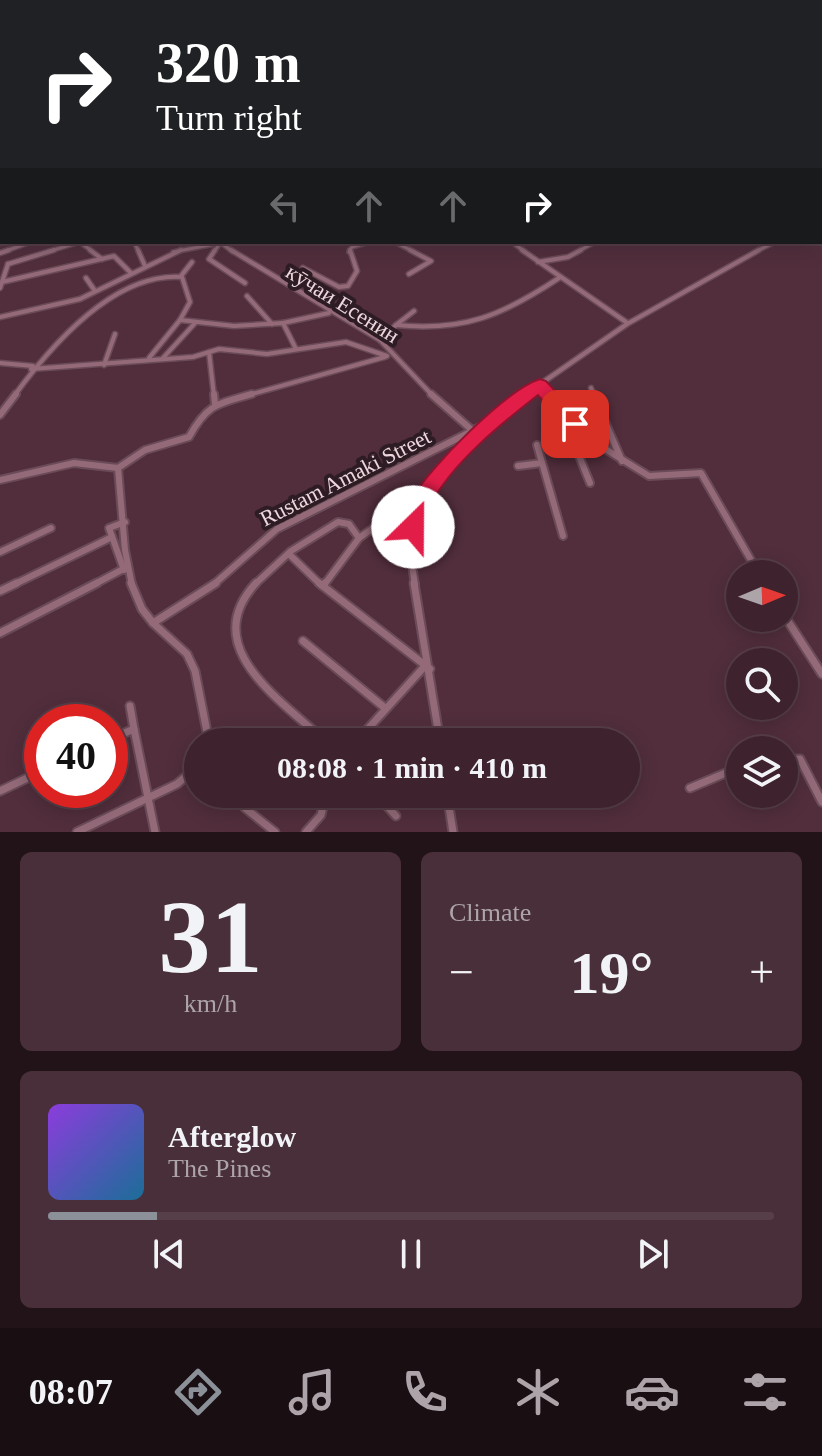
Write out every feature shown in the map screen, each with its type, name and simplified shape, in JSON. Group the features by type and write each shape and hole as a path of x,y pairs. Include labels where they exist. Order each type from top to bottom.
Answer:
{"street":[{"path":"8,264 0,255 26,244"},
{"path":"8,264 71,244"},
{"path":"80,244 102,259"},
{"path":"135,244 145,266"},
{"path":"0,317 80,299 175,251 210,244"},
{"path":"219,244 209,259 245,283"},
{"name":"кӯчаи Есенин","path":"223,244 380,340 397,353 454,419 476,433"},
{"path":"303,268 339,287 348,286 357,271 349,252 352,247 362,244"},
{"path":"399,244 431,261 409,274"},
{"path":"514,244 626,322"},
{"path":"537,262 568,257 591,244"},
{"name":"Rustam Amaki Street","path":"153,623 212,586 277,529 476,433 626,322 771,244"},
{"path":"2,282 117,257 131,273"},
{"path":"182,277 192,262"},
{"path":"0,288 8,264"},
{"path":"0,415 32,368 74,325 112,297 163,276 182,277"},
{"path":"148,359 180,320 191,300 182,277"},
{"path":"86,278 95,291"},
{"path":"396,325 438,329 468,326 502,314 559,278"},
{"path":"247,296 272,324"},
{"path":"380,340 414,311"},
{"path":"180,320 234,326 272,324 330,312"},
{"path":"163,359 196,322"},
{"path":"283,323 296,349"},
{"path":"104,365 115,334"},
{"path":"0,363 32,368 104,365 236,349 267,354 346,342 387,356"},
{"path":"209,352 215,404"},
{"path":"0,480 53,467 92,464 118,468 145,450 189,437 202,413 215,404 397,353"},
{"path":"540,385 589,439 623,462 649,476 701,473 751,560"},
{"path":"591,388 623,462"},
{"path":"438,728 413,551 417,510 437,479 476,433"},
{"path":"537,445 563,536"},
{"path":"575,446 590,483"},
{"path":"518,466 542,463"},
{"path":"118,468 125,522 126,568"},
{"path":"323,586 359,538 379,524 417,510"},
{"path":"125,522 109,528 138,605 170,642 187,654 206,728"},
{"path":"310,728 262,685 239,653 234,620 248,590 289,554 338,522 349,524 359,538"},
{"path":"0,552 51,528"},
{"path":"0,591 112,537"},
{"path":"289,554 323,586 427,668"},
{"path":"0,633 126,568"},
{"path":"795,632 822,674"},
{"path":"303,641 385,708"},
{"path":"368,728 427,668"},
{"path":"130,706 155,832"},
{"path":"128,732 134,729"},
{"path":"798,759 822,802"},
{"path":"690,788 726,773"},
{"path":"81,831 184,778"},
{"path":"0,791 24,780"},
{"path":"245,808 275,832"},
{"path":"306,832 321,815 323,808"},
{"path":"389,808 396,816"},
{"path":"449,808 453,832"}],"route":[{"path":"413,527 420,503 437,479 496,418 540,385 575,424"}]}
